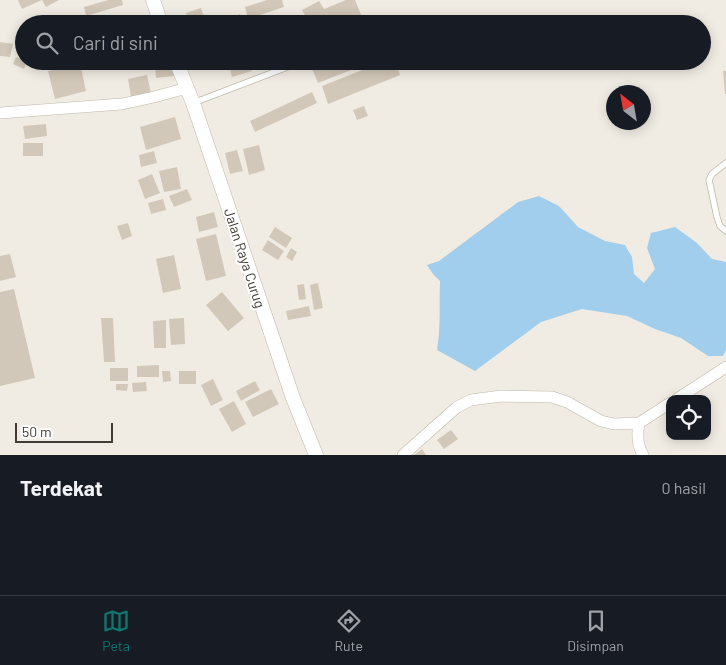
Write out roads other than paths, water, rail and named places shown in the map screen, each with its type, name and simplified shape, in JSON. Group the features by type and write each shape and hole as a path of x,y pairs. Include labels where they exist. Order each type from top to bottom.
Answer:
{"street":[{"path":"154,0 158,15"},
{"name":"Jalan Raya Curug","path":"180,70 193,103 293,398 316,455"},
{"path":"0,113 122,104 187,88"},
{"path":"683,395 726,367"},
{"path":"403,455 457,407 470,400 501,396 552,397 567,402 601,421 614,424 640,423 666,406"},
{"path":"640,423 638,433 639,449 643,455"}],"lane":[{"path":"193,103 280,70"},
{"path":"726,163 712,174 710,180 717,217 720,226 726,231"}],"water":[{"path":"539,196 559,206 578,227 605,241 625,245 632,257 634,274 644,283 655,269 647,248 651,233 675,227 697,243 712,259 726,262 726,350 723,356 708,356 681,338 627,316 582,309 541,322 475,371 437,350 440,281 427,265 439,261 518,202"}]}
